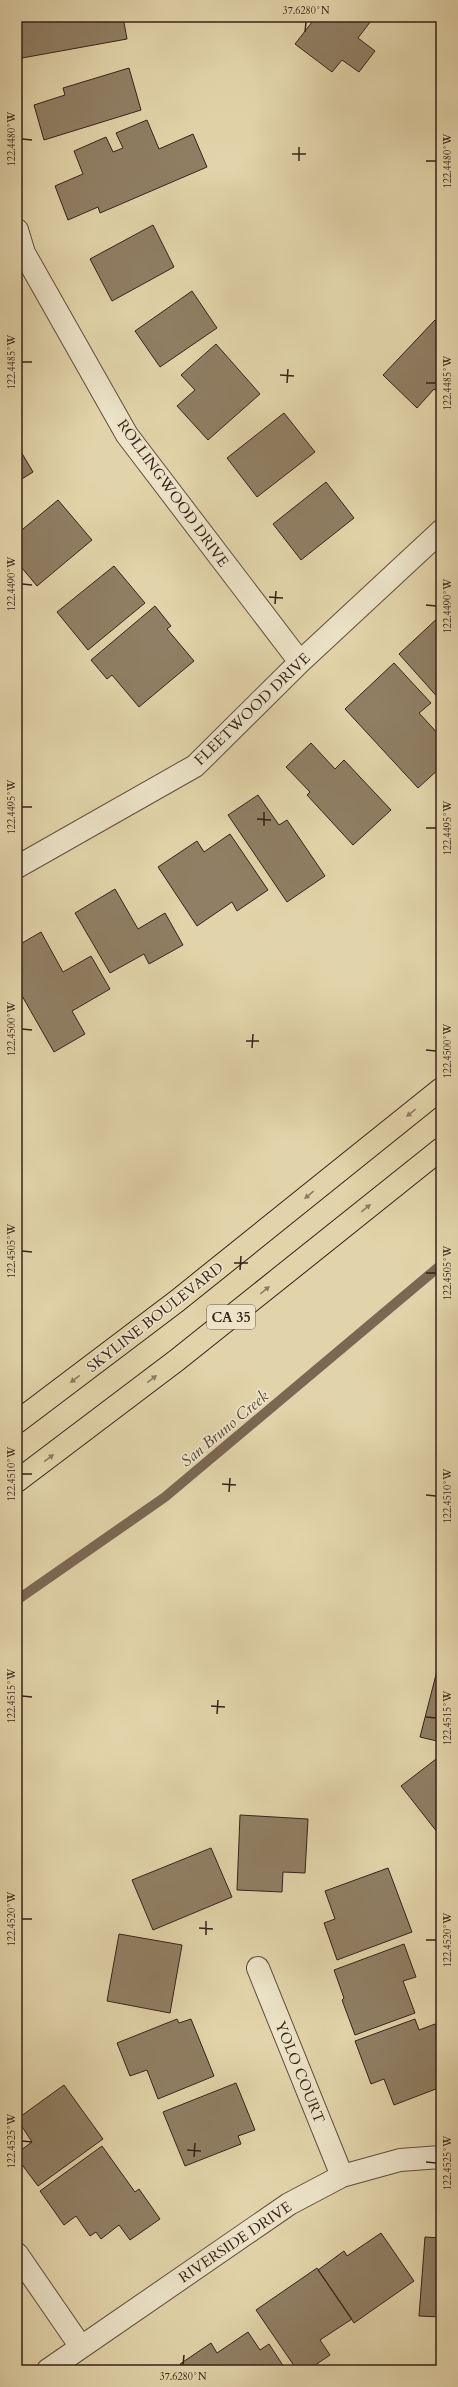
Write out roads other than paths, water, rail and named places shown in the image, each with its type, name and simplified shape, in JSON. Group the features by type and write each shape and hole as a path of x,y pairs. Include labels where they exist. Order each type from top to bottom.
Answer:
{"main road":[{"name":"SKYLINE BOULEVARD","path":"17,1422 177,1301 441,1089"},
{"name":"CA 35","path":"17,1481 177,1360 441,1148"}],"street":[{"name":"ROLLINGWOOD DRIVE","path":"17,230 24,253 127,435 300,662"},
{"name":"FLEETWOOD DRIVE","path":"17,867 195,766 300,662 441,531"},
{"name":"YOLO COURT","path":"258,1968 342,2176"},
{"name":"RIVERSIDE DRIVE","path":"48,2370 289,2204 342,2176 400,2160 441,2157"},
{"path":"17,2254 81,2347"}],"waterway":[{"name":"San Bruno Creek","path":"17,1600 165,1497 441,1265"}]}
